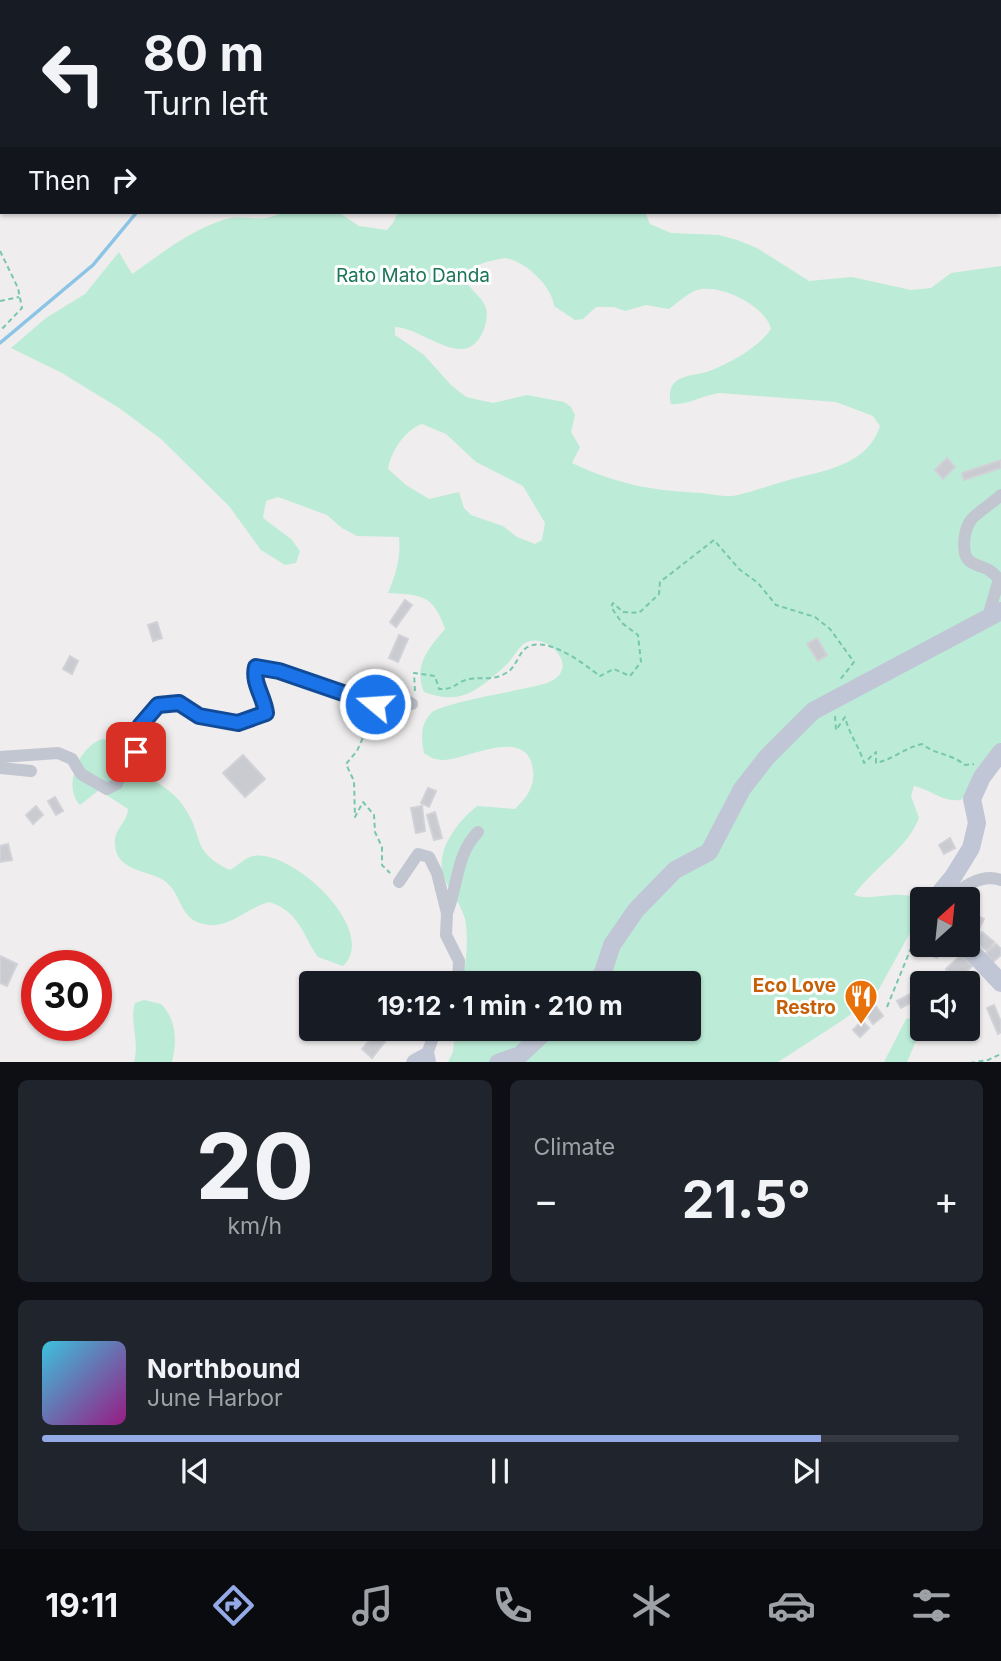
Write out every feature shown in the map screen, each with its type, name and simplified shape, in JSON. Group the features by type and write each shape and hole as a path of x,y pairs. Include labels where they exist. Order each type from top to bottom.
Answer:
{"street":[{"path":"603,971 612,945 622,928 659,884 675,870 712,848 725,817 742,789 767,757 813,711 995,614 999,579 988,567 971,562 965,555 964,545 970,520 1001,495"},
{"path":"0,757 58,753 72,759 81,774 107,789 117,784 125,763 136,752 140,726 158,705 179,703 199,716 238,723 266,713 264,698 253,678 256,667 279,671 375,704 390,691 412,704"},
{"path":"945,887 971,848 977,823 972,799 982,777 1001,752"},
{"path":"0,768 31,771"},
{"path":"459,971 459,961 446,935 447,913 461,860 478,832"},
{"path":"400,882 418,854 429,857 437,873 447,913"},
{"path":"963,887 994,877 1001,880"},
{"path":"977,957 1001,983"},
{"path":"423,1061 431,1041"},
{"path":"498,1062 520,1055 535,1041"}],"path":[{"path":"0,251 18,288 22,308 0,331"},
{"path":"0,301 20,297"},
{"path":"412,704 416,682 414,673 435,676 439,689 450,690 468,679 492,680 509,672 526,648 533,646 553,647 578,659 600,676 614,668 630,676 641,662 638,635 622,623 611,607 612,603 623,612 639,613 659,594 660,582 714,540 739,569 758,583 776,605 815,617 830,629 854,662 838,682"},
{"path":"832,701 836,730 845,717 864,763 876,752 876,764 893,759 904,748 922,744 934,754 952,754 965,765 981,764"},
{"path":"375,704 372,721 357,751 346,765 354,781 355,817 363,802 374,815 375,832 382,847 382,865 400,882"},
{"path":"887,1007 910,950"},
{"path":"970,1062 988,1060 1001,1054"}],"green space":[{"name":"Rato Mato Danda","path":"278,214 341,214 359,226 387,230 397,214 646,214 650,224 671,233 719,235 757,248 809,281 852,277 911,290 931,288 951,273 1001,266 1001,765 987,770 961,800 942,798 914,786 911,796 919,818 914,829 854,895 910,896 910,933 875,996 778,1062 448,1062 454,1041 701,1041 701,971 464,971 465,919 442,870 444,849 454,830 477,806 515,809 529,792 533,771 529,757 521,749 509,747 454,759 434,758 424,753 423,727 431,713 438,709 544,684 556,678 562,670 558,654 552,647 534,640 519,648 504,667 477,689 448,697 424,692 421,666 428,651 445,629 436,609 425,599 388,593 397,566 399,537 357,536 327,515 278,497 266,501 263,518 291,539 300,551 296,563 285,565 261,550 229,506 161,439 119,408 62,373 11,348 46,318 85,294 119,252 132,274 199,230 230,218 260,218","holes":["505,258 521,264 543,283 554,306 575,320 583,319 596,307 614,307 625,311 646,305 669,309 694,291 707,289 741,298 761,312 771,329 766,336 736,358 712,370 678,380 670,390 671,404 720,393 836,402 873,416 880,426 867,448 848,462 734,496 635,485 605,477 572,463 580,447 571,432 575,415 571,407 564,402 527,395 493,403 466,397 451,385 424,355 395,335 395,327 456,349 467,348 476,342 484,329 487,313 483,302 466,282 468,275 486,262","422,424 446,434 476,462 523,486 545,523 542,540 535,544 517,537 503,526 471,515 464,508 459,492 429,499 406,485 388,469 400,442 410,431"]},
{"path":"102,739 116,745 134,765 179,801 190,818 203,850 217,863 230,870 253,856 270,857 309,878 327,895 341,914 350,933 351,951 343,966 318,957 299,924 279,906 269,902 225,923 200,923 187,914 166,882 121,860 115,838 128,809 99,790 80,805 73,788 73,778 80,758 94,743"},
{"path":"144,1000 161,1004 170,1017 175,1039 172,1062 134,1062 136,1046 133,1010 135,1003"},
{"path":"910,1018 910,1041 916,1041 907,1062 884,1062 906,1019"}],"building":[{"path":"947,458 955,467 943,479 935,470"},
{"path":"1001,460 1001,468 964,480 962,473"},
{"path":"405,600 412,605 396,627 390,622"},
{"path":"157,622 162,638 153,641 148,625"},
{"path":"399,635 408,639 398,662 389,658"},
{"path":"817,638 827,655 818,661 807,644"},
{"path":"70,656 78,661 72,674 63,669"},
{"path":"243,755 265,779 245,797 223,773"},
{"path":"428,788 436,791 429,807 421,803"},
{"path":"55,797 63,811 56,815 48,801"},
{"path":"36,806 43,815 33,824 26,815"},
{"path":"422,806 425,831 416,833 411,808"},
{"path":"435,812 442,838 434,840 427,815"},
{"path":"950,838 955,848 944,854 939,845"},
{"path":"8,844 12,860 0,862 0,846"},
{"path":"982,932 994,942 987,951 980,945"},
{"path":"996,944 1001,949 1001,955 993,962 986,953"},
{"path":"0,956 17,964 7,986 0,983"},
{"path":"959,957 963,957 972,966 967,971 946,969"},
{"path":"910,994 910,1003 901,1008 897,1001"},
{"path":"875,1005 883,1016 873,1024 865,1013"},
{"path":"994,1005 1001,1022 1001,1032 998,1034 987,1008"},
{"path":"862,1021 869,1028 860,1037 853,1030"},
{"path":"369,1041 385,1041 372,1058 362,1049"}],"waterway":[{"path":"0,343 93,265 135,214"}],"place":[{"name":"Eco Love Restro","path":"861,1026"}],"route":[{"path":"136,752 140,726 158,705 179,703 199,716 238,723 266,713 264,698 253,678 256,667 279,671 375,704"}]}
